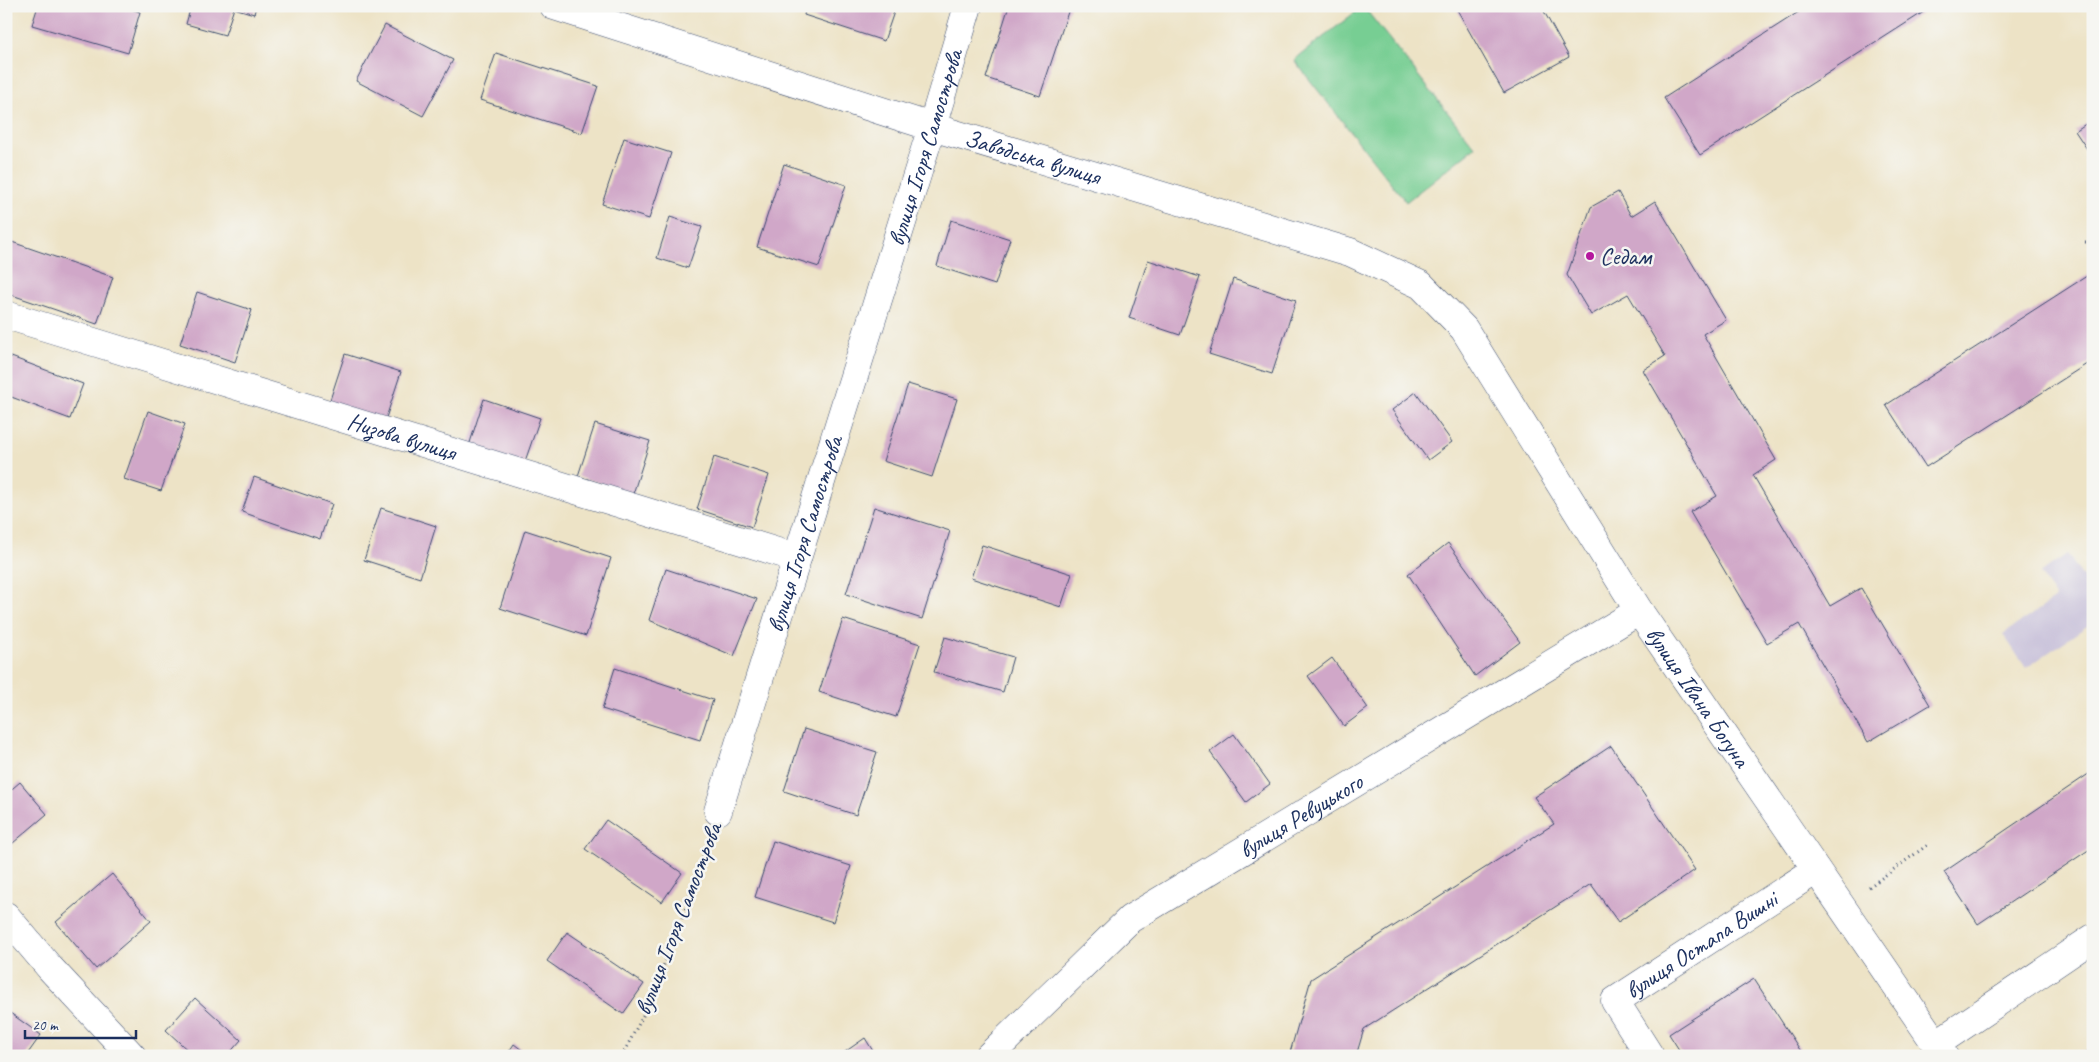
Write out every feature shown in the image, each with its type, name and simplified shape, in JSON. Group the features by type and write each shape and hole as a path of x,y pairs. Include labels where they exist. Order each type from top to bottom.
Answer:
{"street":[{"name":"Заводська вулиця","path":"554,6 932,127 1350,252 1421,285 1464,329"},
{"name":"вулиця Ігоря Самострова","path":"718,811 932,127 968,6"},
{"name":"Низова вулиця","path":"6,315 797,558"},
{"name":"вулиця Івана Богуна","path":"1464,329 1639,611 1940,1050"},
{"name":"вулиця Ревуцького","path":"989,1056 1130,919 1639,611"},
{"name":"вулиця Остапа Вишні","path":"1650,1056 1615,1001 1816,870"},
{"path":"6,916 50,968 132,1056"},
{"path":"1940,1050 2093,938"}],"path":[{"path":"2085,242 2093,242"},
{"name":"вулиця Ігоря Самострова","path":"622,1056 647,1008 683,916 718,811"},
{"path":"1862,893 1930,844"}],"shaded area":[{"path":"2067,554 2085,580 2093,575 2093,622 2026,668 2003,634 2056,598 2040,573"}],"green space":[{"path":"1363,6 1475,147 1406,202 1294,60"}],"building":[{"path":"38,6 122,6 140,12 128,53 32,25"},
{"path":"191,6 256,6 254,14 234,8 225,35 186,24"},
{"path":"806,6 896,6 884,41 804,15"},
{"path":"1009,6 1070,6 1040,96 986,78"},
{"path":"1455,6 1541,6 1569,57 1504,93"},
{"path":"1808,6 1933,6 1700,155 1664,98"},
{"path":"385,25 453,60 423,116 356,81"},
{"path":"496,53 598,86 582,133 480,100"},
{"path":"2093,119 2093,158 2075,131"},
{"path":"624,138 671,153 649,219 602,204"},
{"path":"784,164 846,185 819,267 757,247"},
{"path":"1618,192 1631,216 1655,201 1726,320 1703,334 1776,460 1753,475 1830,606 1861,588 1930,705 1868,742 1799,624 1767,643 1690,512 1717,496 1643,370 1665,356 1628,294 1591,315 1567,275 1591,207"},
{"path":"670,217 702,227 688,268 657,258"},
{"path":"951,220 1010,239 995,285 937,266"},
{"path":"6,240 113,277 97,324 6,293"},
{"path":"1148,260 1200,277 1180,335 1129,318"},
{"path":"2093,272 2093,360 1926,467 1886,405"},
{"path":"1233,279 1296,300 1272,374 1209,354"},
{"path":"197,292 252,310 235,362 180,344"},
{"path":"345,354 401,372 384,424 328,406"},
{"path":"6,355 83,384 70,419 6,395"},
{"path":"908,384 957,399 932,477 883,461"},
{"path":"1416,392 1452,442 1428,460 1392,410"},
{"path":"484,399 540,418 522,470 467,452"},
{"path":"148,411 185,424 161,491 124,479"},
{"path":"595,424 650,441 633,494 578,476"},
{"path":"714,457 769,475 752,527 697,509"},
{"path":"254,477 332,504 320,539 242,512"},
{"path":"874,507 950,531 922,619 846,594"},
{"path":"381,508 436,526 420,578 364,560"},
{"path":"525,530 611,558 586,636 500,608"},
{"path":"1448,543 1520,642 1475,676 1408,574"},
{"path":"982,545 1072,574 1061,607 971,578"},
{"path":"666,569 757,599 734,656 649,620"},
{"path":"843,619 920,644 896,717 819,692"},
{"path":"945,637 1013,657 1003,692 934,672"},
{"path":"1332,658 1368,708 1344,726 1308,676"},
{"path":"615,668 713,700 700,740 602,709"},
{"path":"804,729 877,752 856,815 784,791"},
{"path":"1234,734 1270,784 1246,802 1210,752"},
{"path":"1611,746 1695,870 1618,922 1591,884 1364,1029 1356,1056 1289,1056 1311,979 1554,824 1534,797"},
{"path":"2093,771 2093,847 1978,924 1944,872"},
{"path":"20,782 47,814 6,849 6,794"},
{"path":"606,820 682,873 662,902 585,849"},
{"path":"773,841 851,866 833,922 755,897"},
{"path":"112,874 151,921 96,969 56,922"},
{"path":"567,932 644,984 623,1014 547,961"},
{"path":"1754,979 1804,1056 1683,1056 1669,1034"},
{"path":"195,998 241,1040 227,1056 194,1056 166,1030"},
{"path":"6,1010 41,1035 26,1056 6,1056"},
{"path":"865,1038 876,1056 839,1056"},
{"path":"514,1044 530,1056 506,1056"},
{"path":"2093,1047 2093,1056 2081,1056"}],"place":[{"name":"Седам","path":"1590,256"}]}
